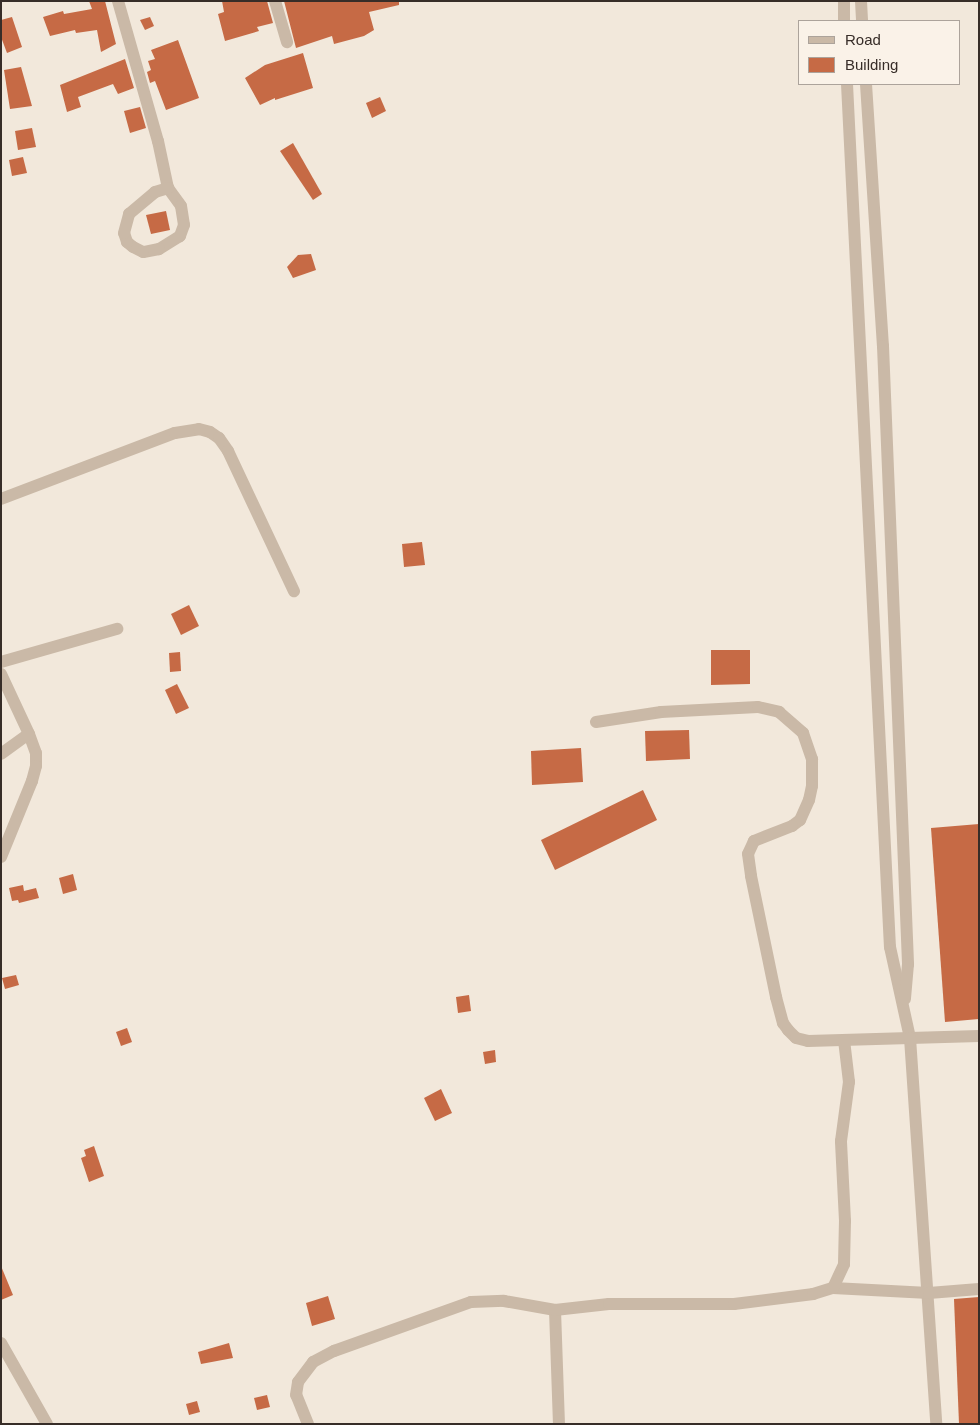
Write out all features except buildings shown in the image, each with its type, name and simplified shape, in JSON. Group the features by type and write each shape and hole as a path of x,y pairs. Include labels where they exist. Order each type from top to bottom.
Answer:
{"street":[{"path":"118,1 168,188 181,206 184,225 180,236 160,249 143,252 127,242 124,233 129,214 154,192 168,188"},
{"path":"275,1 287,42"},
{"path":"844,1 844,20"},
{"path":"861,1 862,20"},
{"path":"847,85 890,947 910,1038 929,1293 936,1424"},
{"path":"866,85 883,346 908,964 904,1004"},
{"path":"1,499 174,433 199,429 210,432 219,438 228,451 294,591"},
{"path":"1,662 116,629"},
{"path":"1,674 36,753 32,781 1,857"},
{"path":"596,722 661,712 758,708 780,712 803,733 812,759 812,786 807,806 800,820 792,826 754,841 748,854 750,876 764,946 783,1023 796,1038 808,1041 979,1036"},
{"path":"1,754 29,734"},
{"path":"833,1288 844,1264 845,1221 841,1141 849,1082 844,1040"},
{"path":"308,1424 296,1395 298,1382 313,1362 334,1351 471,1302 504,1301 555,1310 609,1304 734,1304 813,1294 833,1288 929,1293 979,1289"},
{"path":"555,1310 559,1424"},
{"path":"1,1343 47,1424"}]}
